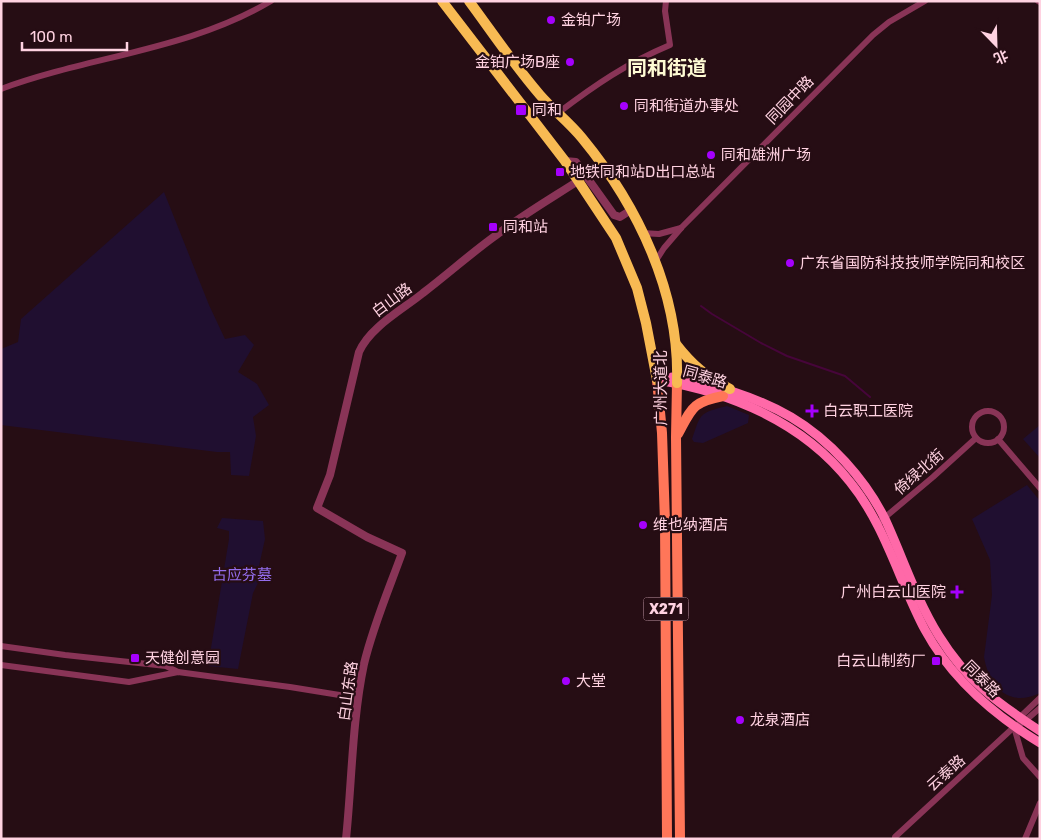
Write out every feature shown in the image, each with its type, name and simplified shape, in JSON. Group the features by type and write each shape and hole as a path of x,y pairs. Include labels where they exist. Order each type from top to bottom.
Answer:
{"highway":[{"name":"广州大道北","path":"442,1 565,161 608,224 628,264 642,305 657,380"},
{"name":"广州大道北","path":"468,1 538,93 587,144 632,210 655,263 670,308 676,344 677,380"},
{"path":"676,344 688,360 726,393"}],"main road":[{"name":"同泰路","path":"657,380 677,380 726,393 755,398 800,422 822,440 859,479 884,518 921,602 947,648 975,683 1040,731"},
{"name":"广州大道北","path":"657,380 662,433 665,522 667,839"},
{"name":"广州大道北","path":"677,380 680,839"},
{"name":"同泰路","path":"726,393 793,430 827,456 850,482 877,524 920,619 942,656 972,692 1014,727 1040,743"},
{"path":"676,437 694,406 726,393"},
{"path":"665,522 677,522"}],"street":[{"path":"1,89 88,62 194,35 246,15 271,1"},
{"path":"558,113 607,77 643,57 670,45 665,11 666,1"},
{"name":"同园中路","path":"655,263 664,248 682,227 873,35 888,22 925,1"},
{"path":"565,161 576,162 614,215 620,217 632,210"},
{"name":"白山路","path":"402,552 367,536 317,508 330,475 353,374 365,340 376,329 431,288 495,235 578,181"},
{"path":"642,232 659,234 682,227"},
{"path":"984,412 998,416 1004,424 1002,434 998,439 985,443 976,438 972,428 975,418 984,412"},
{"name":"倚绿北街","path":"877,524 976,438"},
{"path":"998,439 1040,488"},
{"name":"白山东路","path":"346,839 358,698 364,663 402,552"},
{"path":"1,646 166,666 178,672"},
{"path":"1,665 129,682 178,672 290,686 358,698"},
{"path":"1022,719 1040,698"},
{"path":"1022,719 1040,708"},
{"name":"云泰路","path":"895,838 1022,719"},
{"path":"1014,727 1023,758 1040,777"},
{"path":"1025,839 1040,803"}],"green space":[{"path":"164,192 209,305 225,339 245,335 254,345 238,372 257,384 269,405 253,417 256,436 249,476 231,475 230,452 217,452 1,425 1,349 18,342 21,319"},
{"path":"727,406 749,415 748,423 703,443 694,442 692,439 702,415 711,410"},
{"path":"1040,425 1040,458 1023,439"},
{"path":"1027,485 1040,501 1040,693 1019,698 1002,692 996,686 984,657 992,595 990,560 972,519"},
{"name":"古应芬墓","path":"222,518 263,521 265,539 259,566 260,579 253,593 238,669 208,666 229,539 229,531 217,528"}],"waterway":[{"path":"701,306 761,343 787,356 845,376 870,397"}],"place":[{"name":"金铂广场","path":"551,20"},
{"name":"金铂广场B座","path":"570,62"},
{"name":"同和街道办事处","path":"624,106"},
{"name":"同和","path":"521,110"},
{"name":"同和雄洲广场","path":"711,155"},
{"name":"地铁同和站D出口总站","path":"560,172"},
{"name":"同和站","path":"493,227"},
{"name":"广东省国防科技技师学院同和校区","path":"790,263"},
{"name":"白云职工医院","path":"812,411"},
{"name":"维也纳酒店","path":"643,525"},
{"name":"广州白云山医院","path":"957,592"},
{"name":"天健创意园","path":"135,658"},
{"name":"白云山制药厂","path":"936,661"},
{"name":"大堂","path":"566,681"},
{"name":"龙泉酒店","path":"740,720"}],"district":[{"name":"同和街道","path":"667,68"}]}
